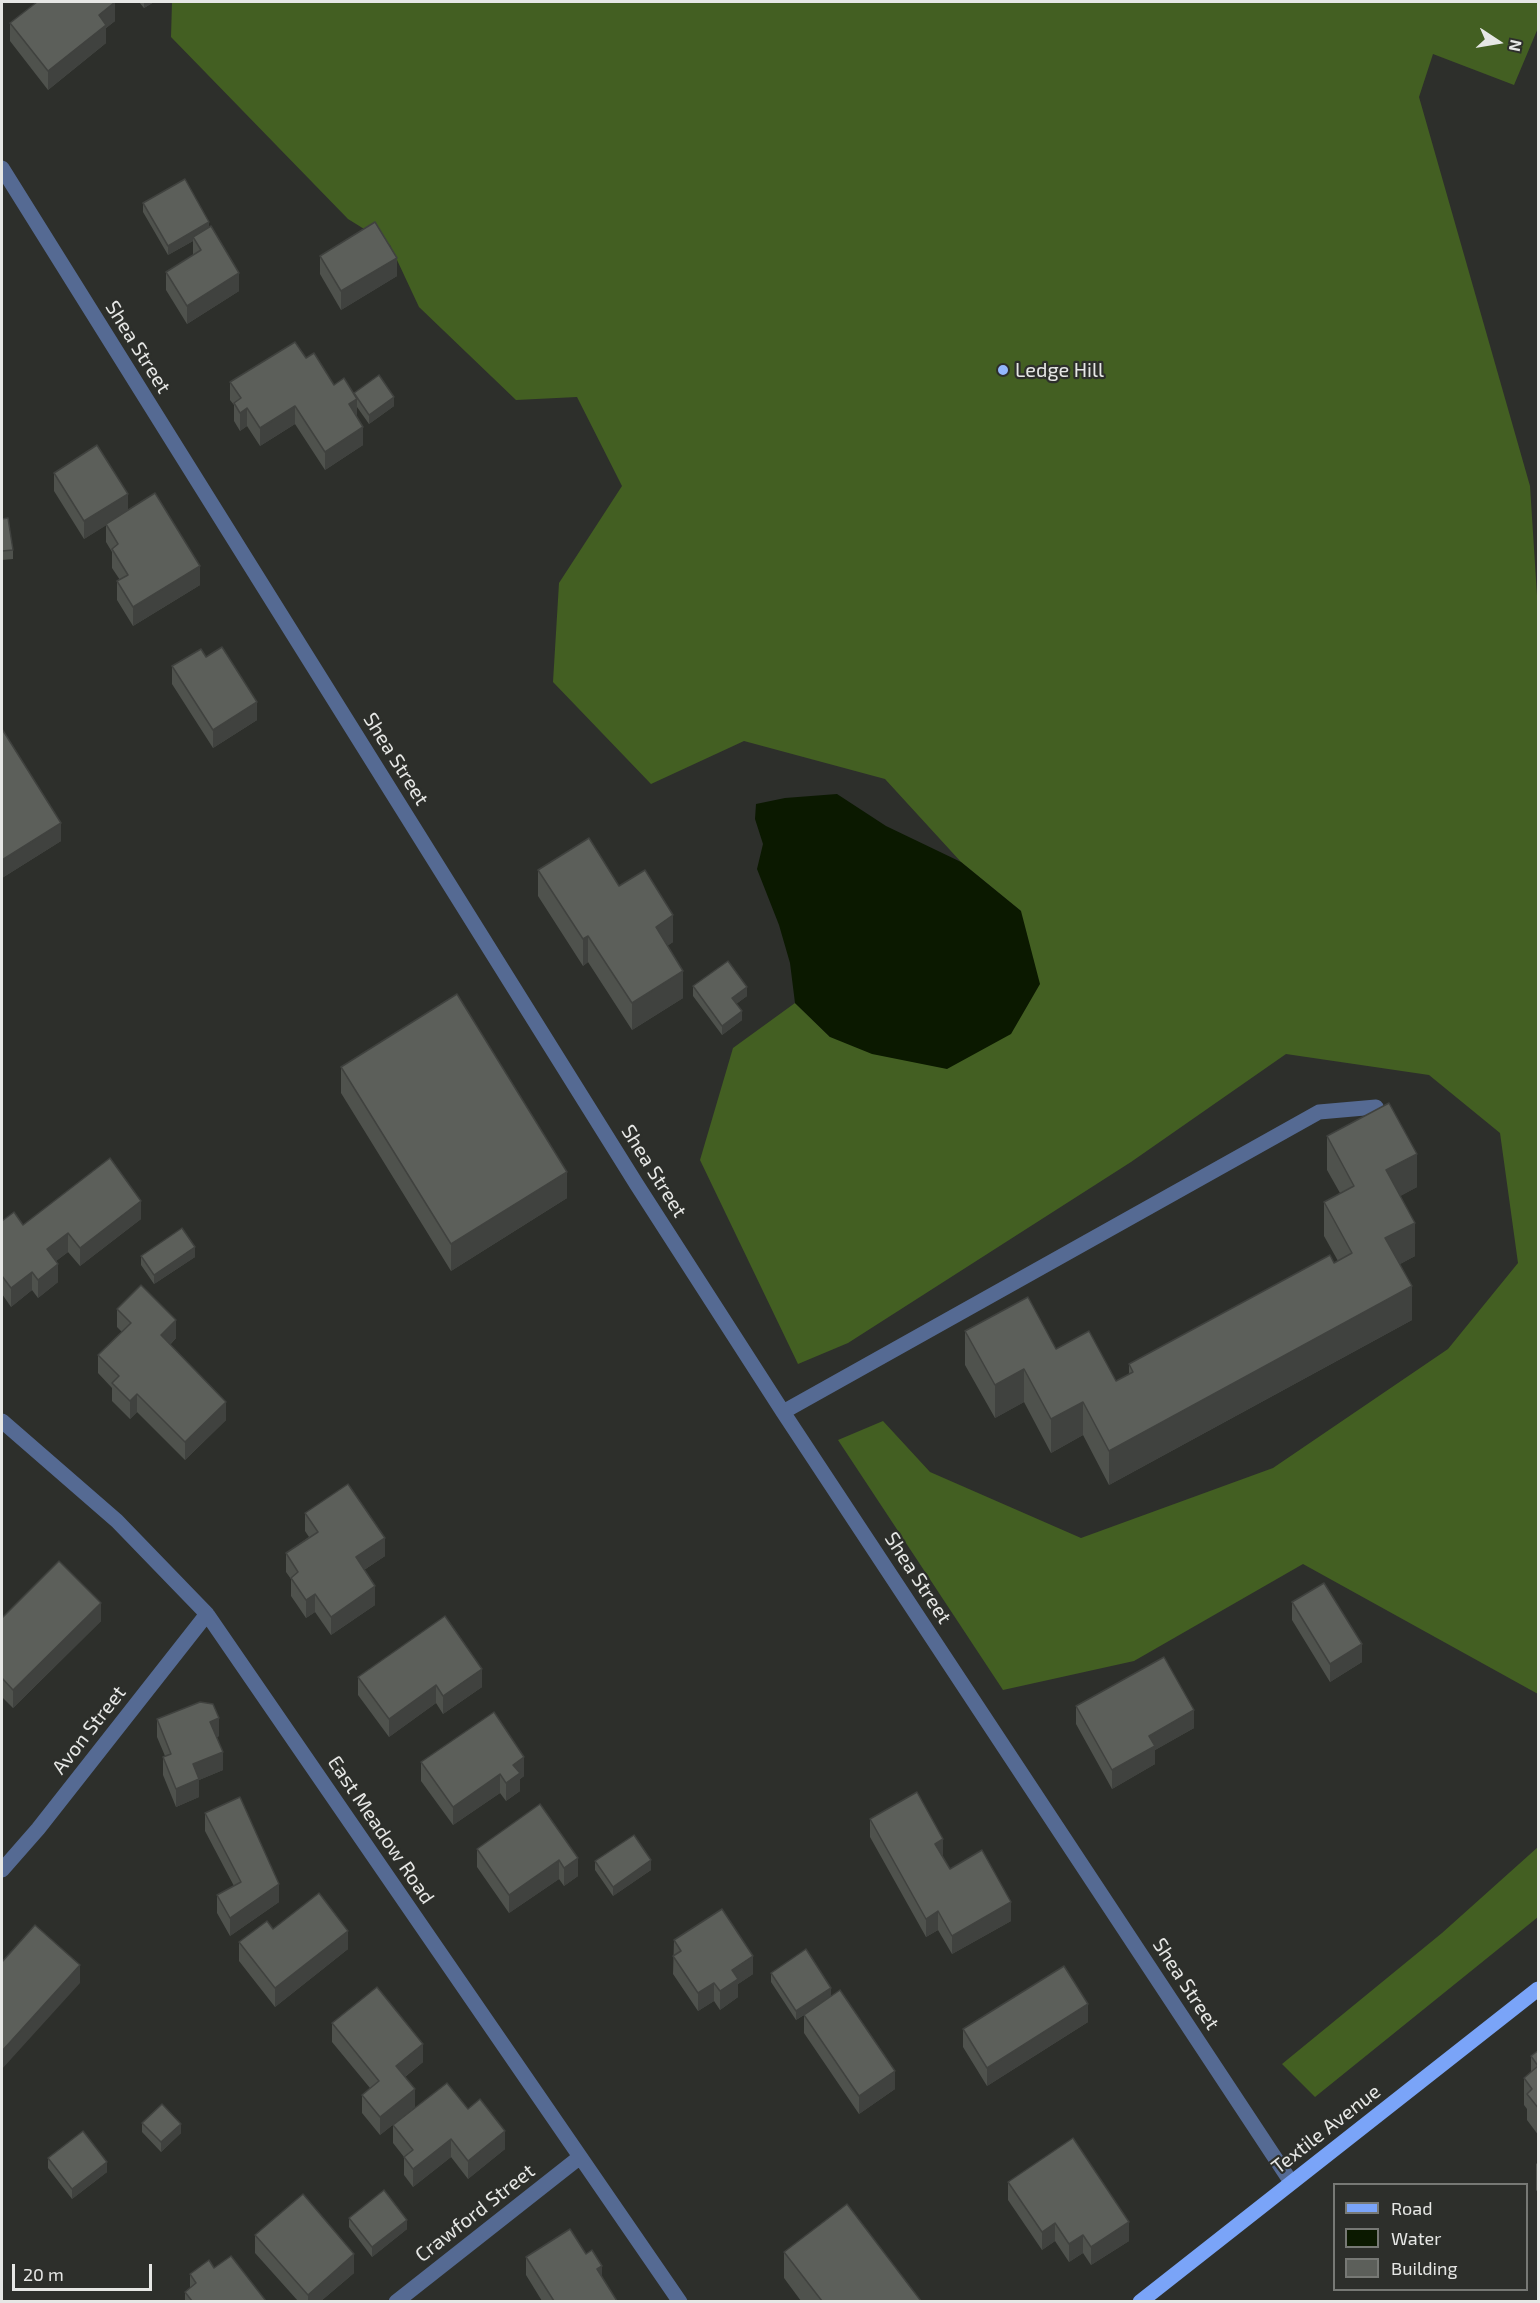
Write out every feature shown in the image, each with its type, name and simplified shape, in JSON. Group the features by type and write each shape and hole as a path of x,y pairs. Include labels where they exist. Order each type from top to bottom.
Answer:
{"main road":[{"name":"Textile Avenue","path":"1140,2301 1539,1989"}],"street":[{"name":"Shea Street","path":"2,168 625,1165 783,1412 1291,2182"},
{"path":"783,1412 1319,1112 1376,1107"},
{"name":"East Meadow Road","path":"2,1421 117,1521 207,1614 680,2301"},
{"name":"Avon Street","path":"2,1870 38,1829 207,1614"},
{"name":"Crawford Street","path":"396,2301 580,2157"}],"green space":[{"path":"172,2 1538,2 1538,28 1514,85 1433,54 1419,97 1530,486 1538,611 1538,1694 1303,1564 1134,1661 1003,1690 838,1440 883,1421 930,1472 1081,1538 1273,1468 1448,1349 1518,1263 1500,1133 1429,1075 1286,1054 1131,1162 848,1343 798,1364 700,1160 733,1048 795,1003 830,1037 1021,911 961,862 885,779 744,741 651,784 553,682 559,583 622,486 577,397 516,400 419,307 390,245 348,219 171,37"},
{"path":"1538,1847 1538,1917 1315,2097 1282,2064 1442,1933"}],"water":[{"path":"837,794 886,826 961,862 1021,911 1040,984 1011,1034 947,1069 872,1054 830,1037 795,1003 790,963 779,925 757,869 763,844 755,819 756,804 785,798"}],"building":[{"path":"37,2 115,2 99,15 106,25 48,71 10,23"},
{"path":"185,179 209,222 168,246 143,203"},
{"path":"375,222 397,258 341,291 320,256"},
{"path":"211,226 239,273 187,306 166,272 201,250 193,237"},
{"path":"295,342 306,358 314,353 334,385 344,378 357,399 349,404 363,427 325,452 295,406 260,428 247,408 240,413 234,403 241,398 230,382"},
{"path":"379,375 394,397 369,415 354,393"},
{"path":"97,445 128,494 84,521 54,473"},
{"path":"155,493 200,566 133,607 117,581 128,575 112,549 118,544 106,524"},
{"path":"8,518 13,550 2,551 2,519"},
{"path":"222,647 257,702 213,730 172,666 201,649 206,657"},
{"path":"2,729 61,823 2,860"},
{"path":"589,838 619,886 645,870 673,915 656,927 683,971 632,1003 588,936 583,939 538,870"},
{"path":"728,961 747,987 732,998 742,1011 722,1026 693,986"},
{"path":"457,994 567,1172 451,1244 341,1067"},
{"path":"1389,1103 1417,1154 1386,1170 1415,1223 1385,1238 1412,1286 1109,1451 1083,1402 1051,1419 1024,1369 995,1385 965,1331 1028,1297 1056,1349 1089,1331 1116,1381 1133,1372 1129,1364 1330,1255 1334,1263 1352,1253 1324,1202 1354,1186 1327,1136"},
{"path":"110,1158 141,1201 80,1248 68,1233 47,1249 58,1264 38,1280 32,1272 11,1288 2,1276 2,1221 14,1212 23,1225"},
{"path":"182,1228 195,1247 154,1275 141,1256"},
{"path":"141,1285 176,1320 161,1335 226,1402 185,1442 137,1394 130,1401 112,1383 119,1376 98,1355 131,1323 117,1309"},
{"path":"348,1484 385,1538 356,1557 375,1586 331,1617 315,1594 306,1600 291,1578 298,1572 286,1553 318,1532 305,1513"},
{"path":"59,1561 101,1603 13,1690 2,1678 2,1618"},
{"path":"1324,1583 1362,1644 1330,1664 1292,1602"},
{"path":"445,1616 482,1669 443,1696 436,1685 389,1719 358,1677"},
{"path":"1164,1657 1194,1710 1149,1736 1155,1746 1112,1770 1076,1706"},
{"path":"200,1702 213,1704 219,1718 210,1722 223,1752 193,1764 199,1779 176,1789 163,1757 171,1754 157,1719"},
{"path":"494,1712 524,1757 513,1765 520,1773 506,1783 500,1774 453,1807 421,1762"},
{"path":"917,1792 943,1839 935,1844 950,1869 982,1850 1011,1902 952,1936 938,1911 926,1919 870,1819"},
{"path":"240,1797 279,1884 230,1918 217,1895 241,1882 205,1813"},
{"path":"540,1804 578,1858 564,1868 559,1860 509,1895 477,1849"},
{"path":"634,1835 651,1860 613,1887 595,1861"},
{"path":"319,1893 348,1931 275,1988 239,1942 267,1921 273,1929"},
{"path":"722,1909 753,1956 732,1970 738,1979 720,1991 714,1983 698,1993 673,1956 681,1951 674,1940"},
{"path":"35,1925 80,1965 2,2051 2,1962"},
{"path":"806,1949 831,1988 796,2011 771,1973"},
{"path":"1064,1966 1088,2004 987,2068 963,2029"},
{"path":"377,1987 423,2044 396,2066 415,2089 380,2117 362,2095 379,2081 332,2023"},
{"path":"840,1990 895,2071 859,2096 804,2015"},
{"path":"1539,2050 1539,2109 1527,2094 1532,2089 1524,2078 1538,2066 1531,2056"},
{"path":"447,2083 468,2109 480,2099 505,2131 468,2161 451,2139 413,2169 404,2157 413,2150 393,2125"},
{"path":"162,2104 181,2124 161,2142 142,2123"},
{"path":"83,2131 107,2162 72,2189 48,2158"},
{"path":"1073,2138 1129,2222 1091,2247 1083,2235 1069,2244 1055,2223 1042,2232 1008,2182"},
{"path":"384,2190 407,2220 372,2247 349,2218"},
{"path":"303,2194 354,2254 308,2295 255,2235"},
{"path":"847,2204 921,2301 822,2301 784,2252"},
{"path":"570,2229 586,2254 592,2250 602,2266 597,2269 617,2301 554,2301 526,2257"},
{"path":"231,2256 266,2301 192,2301 185,2292 196,2283 190,2274 209,2260 214,2268"}],"place":[{"name":"Ledge Hill","path":"1003,370"}]}
